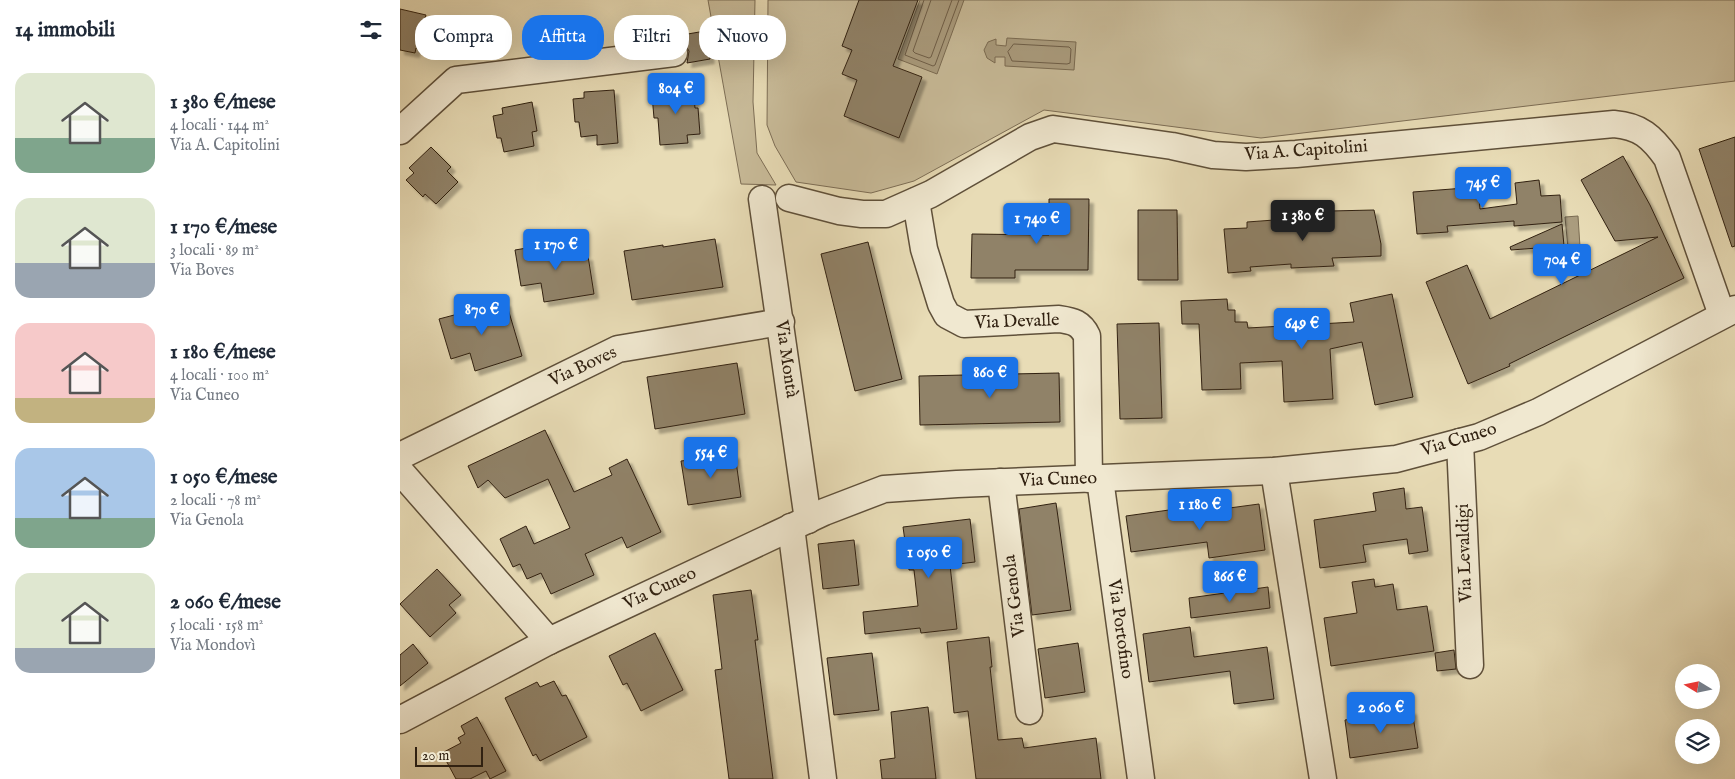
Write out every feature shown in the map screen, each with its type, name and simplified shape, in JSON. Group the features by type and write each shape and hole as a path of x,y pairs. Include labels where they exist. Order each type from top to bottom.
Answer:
{"street":[{"path":"400,131 456,80 617,60"},
{"name":"Via A. Capitolini","path":"789,198 839,211 862,214 886,214 931,194 1030,137 1053,129 1172,146 1213,155 1246,157 1614,124 1629,125 1642,131 1656,142 1667,158 1729,312"},
{"name":"Via Montà","path":"762,199 781,322 823,779"},
{"name":"Via Devalle","path":"916,201 924,250 941,304 947,315 964,324 1059,319 1073,322 1083,327 1087,336 1094,479"},
{"name":"Via Cuneo","path":"400,720 549,641 799,523 884,490 1001,482 1274,471 1396,459 1479,437 1538,412 1729,312"},
{"name":"Via Boves","path":"400,456 618,349 781,322"},
{"name":"Via Levaldigi","path":"1460,442 1470,665"},
{"path":"400,471 549,641"},
{"path":"1274,471 1323,779"},
{"name":"Via Portofino","path":"1094,479 1141,779"},
{"name":"Via Genola","path":"1001,482 1029,711"}],"shaded area":[{"path":"708,0 755,0 755,15 711,15"},
{"path":"768,0 1735,0 1735,81 1261,138 1044,110 914,181 871,193 796,182 775,146 767,125 768,60 786,60 786,15 768,15"},
{"path":"719,60 754,60 753,102 757,153 776,185 741,184"}],"water":[{"path":"920,0 964,0 937,74 898,59"},
{"path":"1007,38 1076,42 1074,70 1005,66 1005,57 995,57 995,63 987,58 984,50 988,42 996,39 996,45 1006,46"},
{"path":"1578,216 1580,247 1568,248 1565,217"}],"building":[{"path":"859,0 918,0 893,66 922,77 899,138 844,116 857,80 842,74 852,50 842,46"},
{"path":"400,9 426,15 415,15 415,53 400,50"},
{"path":"699,32 699,60 704,60 687,63 689,60 689,34"},
{"path":"693,86 695,108 698,108 700,134 687,135 688,143 660,145 658,118 654,118 652,95 663,94 663,88"},
{"path":"614,90 618,143 597,145 597,135 581,137 579,122 575,122 573,99 584,98 584,92"},
{"path":"532,102 537,131 532,132 534,146 504,152 501,138 497,138 493,116 503,114 502,108"},
{"path":"1735,137 1735,246 1732,247 1699,149"},
{"path":"431,147 451,167 447,171 458,182 436,204 425,194 423,197 406,180 414,173 409,168"},
{"path":"1623,156 1650,205 1684,278 1509,364 1510,366 1468,384 1426,282 1467,265 1490,319 1658,237 1615,241 1581,180"},
{"path":"1539,180 1541,196 1560,195 1562,222 1514,226 1514,221 1447,226 1448,232 1417,234 1413,192 1478,187 1480,209 1517,204 1515,183"},
{"path":"1049,199 1089,199 1088,270 1015,270 1015,278 971,278 972,234 1049,235"},
{"path":"1138,210 1177,210 1178,280 1138,280"},
{"path":"1374,210 1381,244 1381,256 1332,258 1334,266 1291,268 1291,264 1250,267 1251,271 1228,273 1224,229 1247,228 1247,222 1288,219 1288,223 1330,220 1330,211"},
{"path":"1562,224 1564,246 1511,250 1510,247"},
{"path":"715,239 723,287 632,300 624,251"},
{"path":"575,240 578,257 588,256 594,294 544,302 541,283 521,286 515,250"},
{"path":"868,242 902,379 855,391 821,254"},
{"path":"1392,294 1413,397 1375,405 1362,342 1330,349 1333,399 1284,402 1282,361 1240,363 1241,389 1202,390 1199,324 1182,324 1181,301 1227,299 1228,310 1235,310 1235,322 1247,322 1248,328 1354,322 1350,303"},
{"path":"506,302 522,356 475,371 470,353 451,359 439,319 458,314 458,316"},
{"path":"1159,323 1162,418 1120,419 1117,324"},
{"path":"737,363 745,414 655,429 647,377"},
{"path":"1059,373 1060,422 920,425 919,376"},
{"path":"545,430 574,492 612,475 609,468 627,459 661,532 627,548 622,537 585,554 594,575 551,594 541,573 527,579 520,564 513,567 500,539 526,526 534,544 570,528 548,479 505,498 488,480 478,488 468,466"},
{"path":"735,454 741,497 688,505 681,461"},
{"path":"1404,488 1406,509 1422,507 1428,551 1409,554 1407,539 1363,545 1366,562 1320,568 1314,520 1376,511 1373,493"},
{"path":"1056,503 1071,610 1032,615 1019,509"},
{"path":"1259,504 1265,550 1209,558 1207,542 1131,552 1126,516 1169,510 1170,516"},
{"path":"970,519 975,562 950,565 957,629 921,633 920,628 865,634 863,612 918,606 914,570 909,570 903,527"},
{"path":"854,540 859,585 823,589 818,544"},
{"path":"437,569 461,595 449,605 456,613 430,637 400,604"},
{"path":"1374,579 1375,587 1393,584 1397,610 1427,606 1434,651 1331,666 1324,618 1357,613 1352,582"},
{"path":"1268,587 1270,608 1191,618 1189,598"},
{"path":"751,590 758,640 755,640 773,779 729,779 715,670 722,669 713,595"},
{"path":"1190,627 1194,657 1267,647 1274,699 1234,704 1230,671 1149,682 1143,634"},
{"path":"655,633 683,690 641,711 627,683 623,685 609,656"},
{"path":"989,637 992,667 990,667 998,740 1022,738 1024,748 1096,738 1101,779 976,779 968,711 954,713 947,642"},
{"path":"1078,643 1085,692 1045,698 1038,649"},
{"path":"413,644 428,663 400,686 400,655"},
{"path":"1454,650 1456,669 1437,671 1435,653"},
{"path":"872,653 879,710 834,715 827,658"},
{"path":"554,681 562,696 566,695 587,737 540,761 536,754 533,756 505,698 537,682 540,687"},
{"path":"928,707 936,779 882,779 880,760 895,758 891,712"},
{"path":"1412,710 1418,748 1350,758 1345,720"},
{"path":"477,717 506,771 490,779 486,771 470,779 456,779 442,753 461,743 458,738 465,734 461,726"}]}
